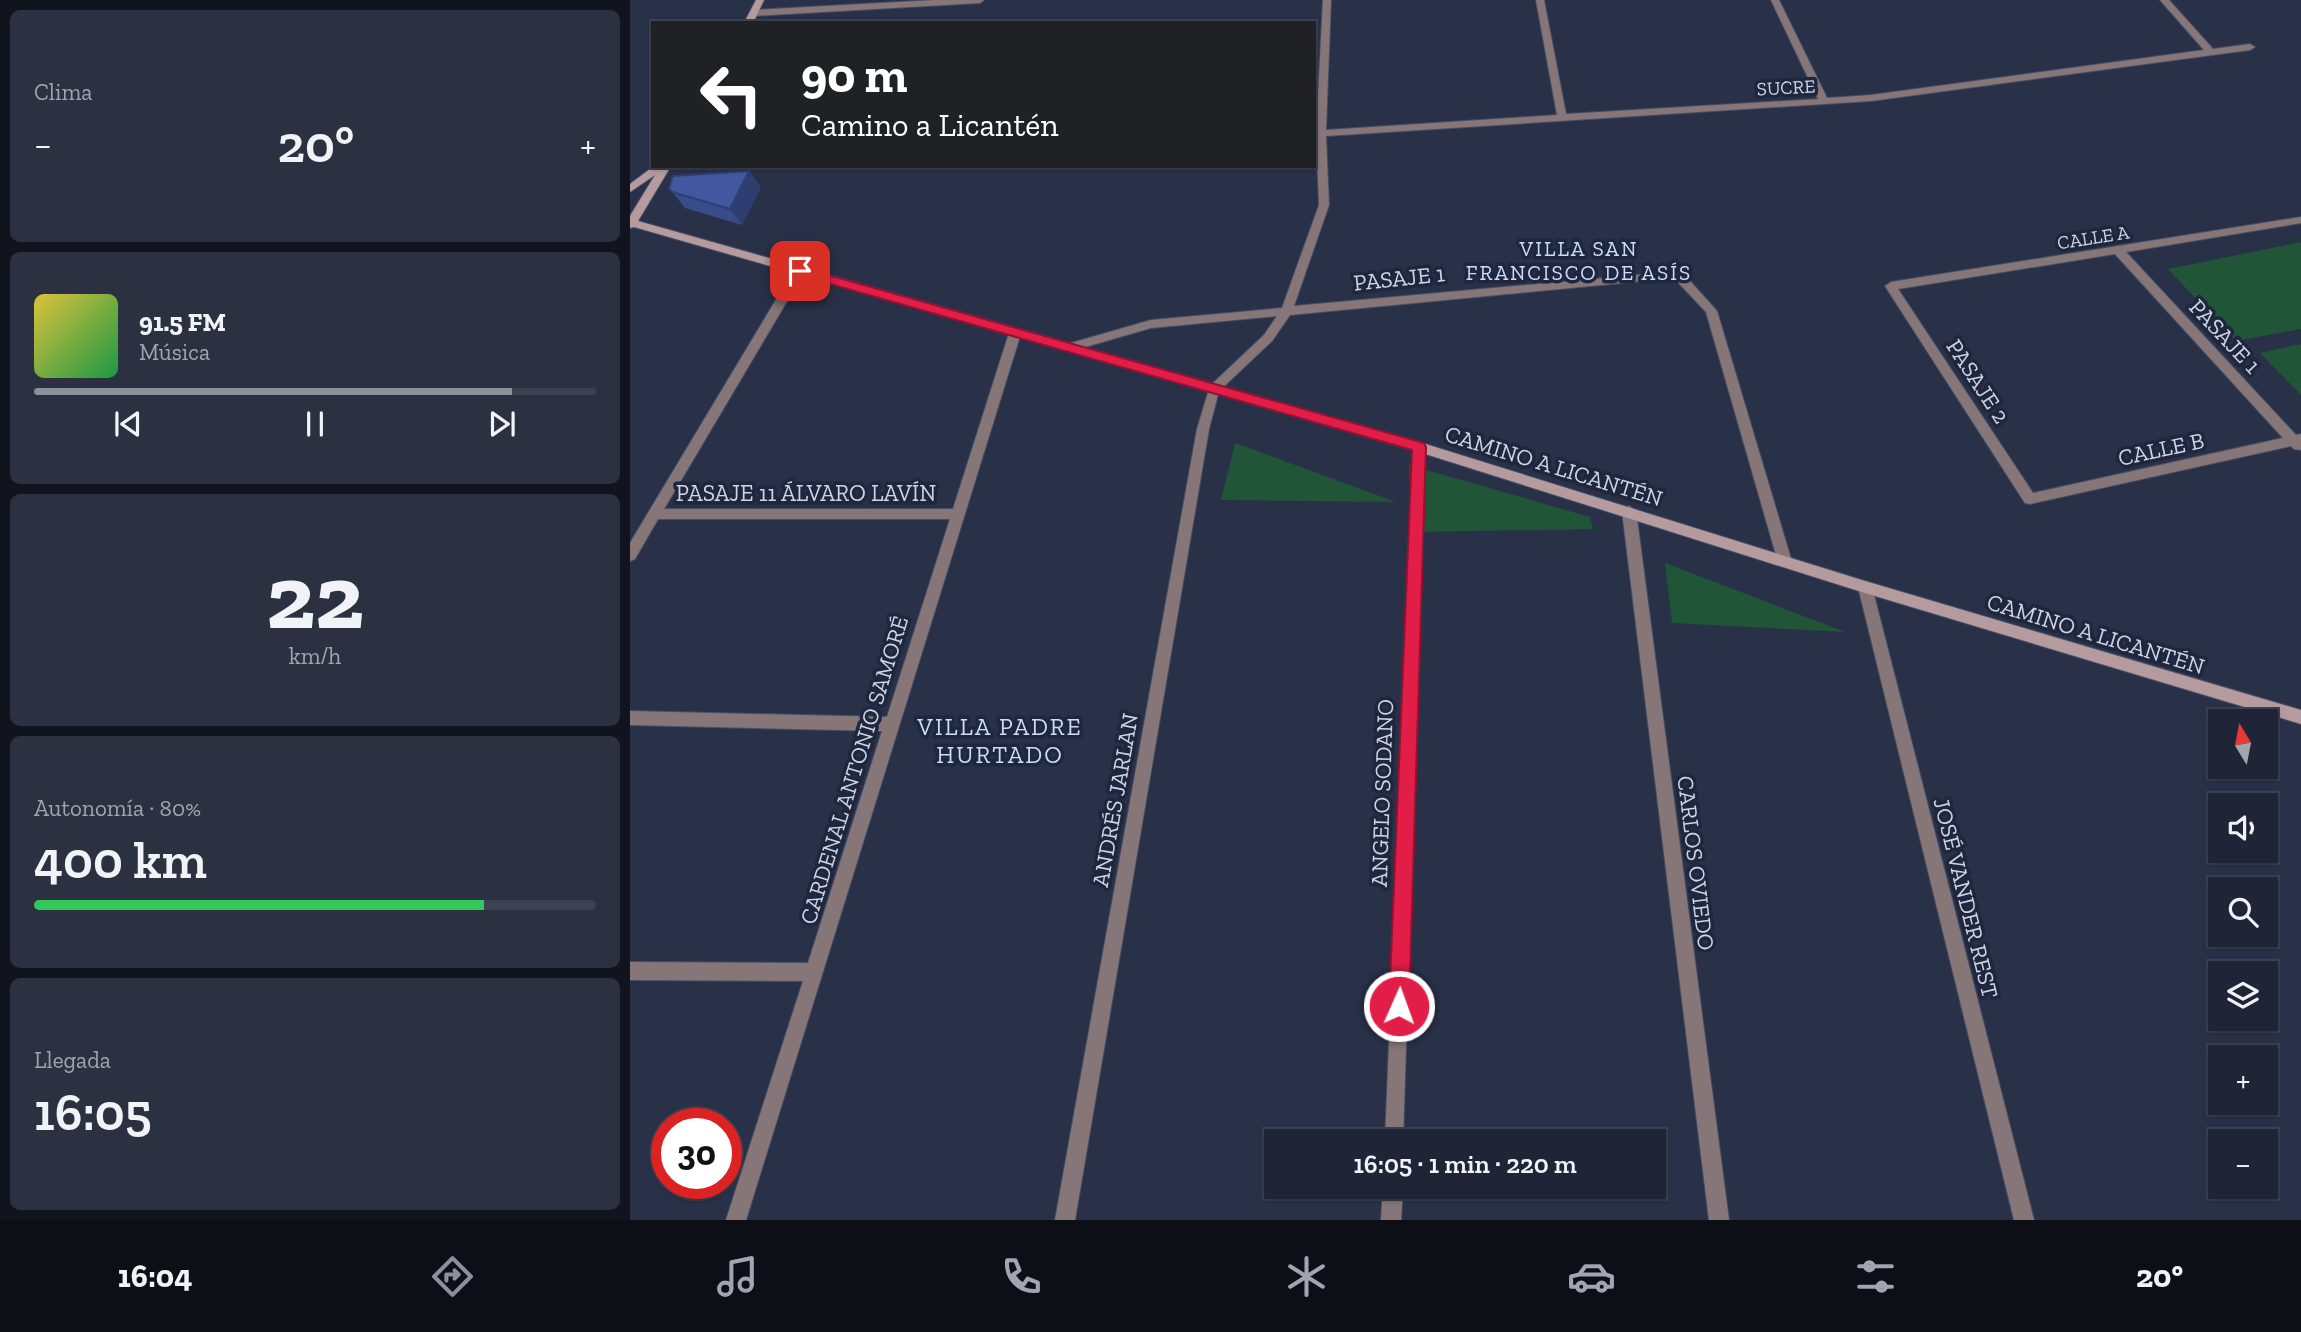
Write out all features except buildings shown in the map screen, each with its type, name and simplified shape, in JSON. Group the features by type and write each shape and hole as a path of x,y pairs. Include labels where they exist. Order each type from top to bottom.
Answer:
{"street":[{"path":"749,21 760,0"},
{"path":"753,13 980,0"},
{"path":"1214,389 1268,338 1287,310 1324,205 1321,133 1327,0"},
{"path":"1540,0 1562,118"},
{"path":"1775,0 1824,103"},
{"path":"2164,0 2210,52"},
{"name":"SUCRE","path":"1321,133 1824,103 2250,47"},
{"path":"630,189 657,168"},
{"path":"631,223 665,168"},
{"name":"CALLE A","path":"1891,286 2301,220"},
{"name":"CAMINO A LICANTÉN","path":"631,223 1419,447 1865,587 2301,717"},
{"name":"PASAJE 1","path":"2119,251 2299,443"},
{"path":"630,555 800,271"},
{"name":"PASAJE 1","path":"1068,348 1151,324 1677,274 1711,312 1785,562"},
{"name":"PASAJE 2","path":"1891,286 2030,499"},
{"name":"CARDENAL ANTONIO SAMORÉ","path":"736,1220 1015,333"},
{"name":"ANDRÉS JARLAN","path":"1065,1220 1201,442 1214,389"},
{"name":"CALLE B","path":"2030,499 2299,443"},
{"name":"ANGELO SODANO","path":"1394,1129 1419,447"},
{"name":"CARLOS OVIEDO","path":"1629,511 1719,1220"},
{"name":"PASAJE 11 ÁLVARO LAVÍN","path":"654,514 958,514"},
{"name":"JOSÉ VANDER REST","path":"1865,587 2024,1220"},
{"path":"630,718 892,724"},
{"path":"630,971 814,972"},
{"path":"1391,1220 1392,1199"}],"green space":[{"path":"2301,242 2301,329 2236,341 2168,269"},
{"path":"2301,344 2301,395 2260,353"},
{"path":"1235,443 1396,502 1221,500"},
{"path":"1409,465 1590,517 1593,529 1412,532"},
{"path":"1665,563 1845,632 1672,623"}],"district":[{"name":"VILLA SAN FRANCISCO DE ASÍS","path":"1579,261"},
{"name":"VILLA PADRE HURTADO","path":"1000,741"}],"route":[{"path":"800,271 1419,447 1399,1006"}]}
